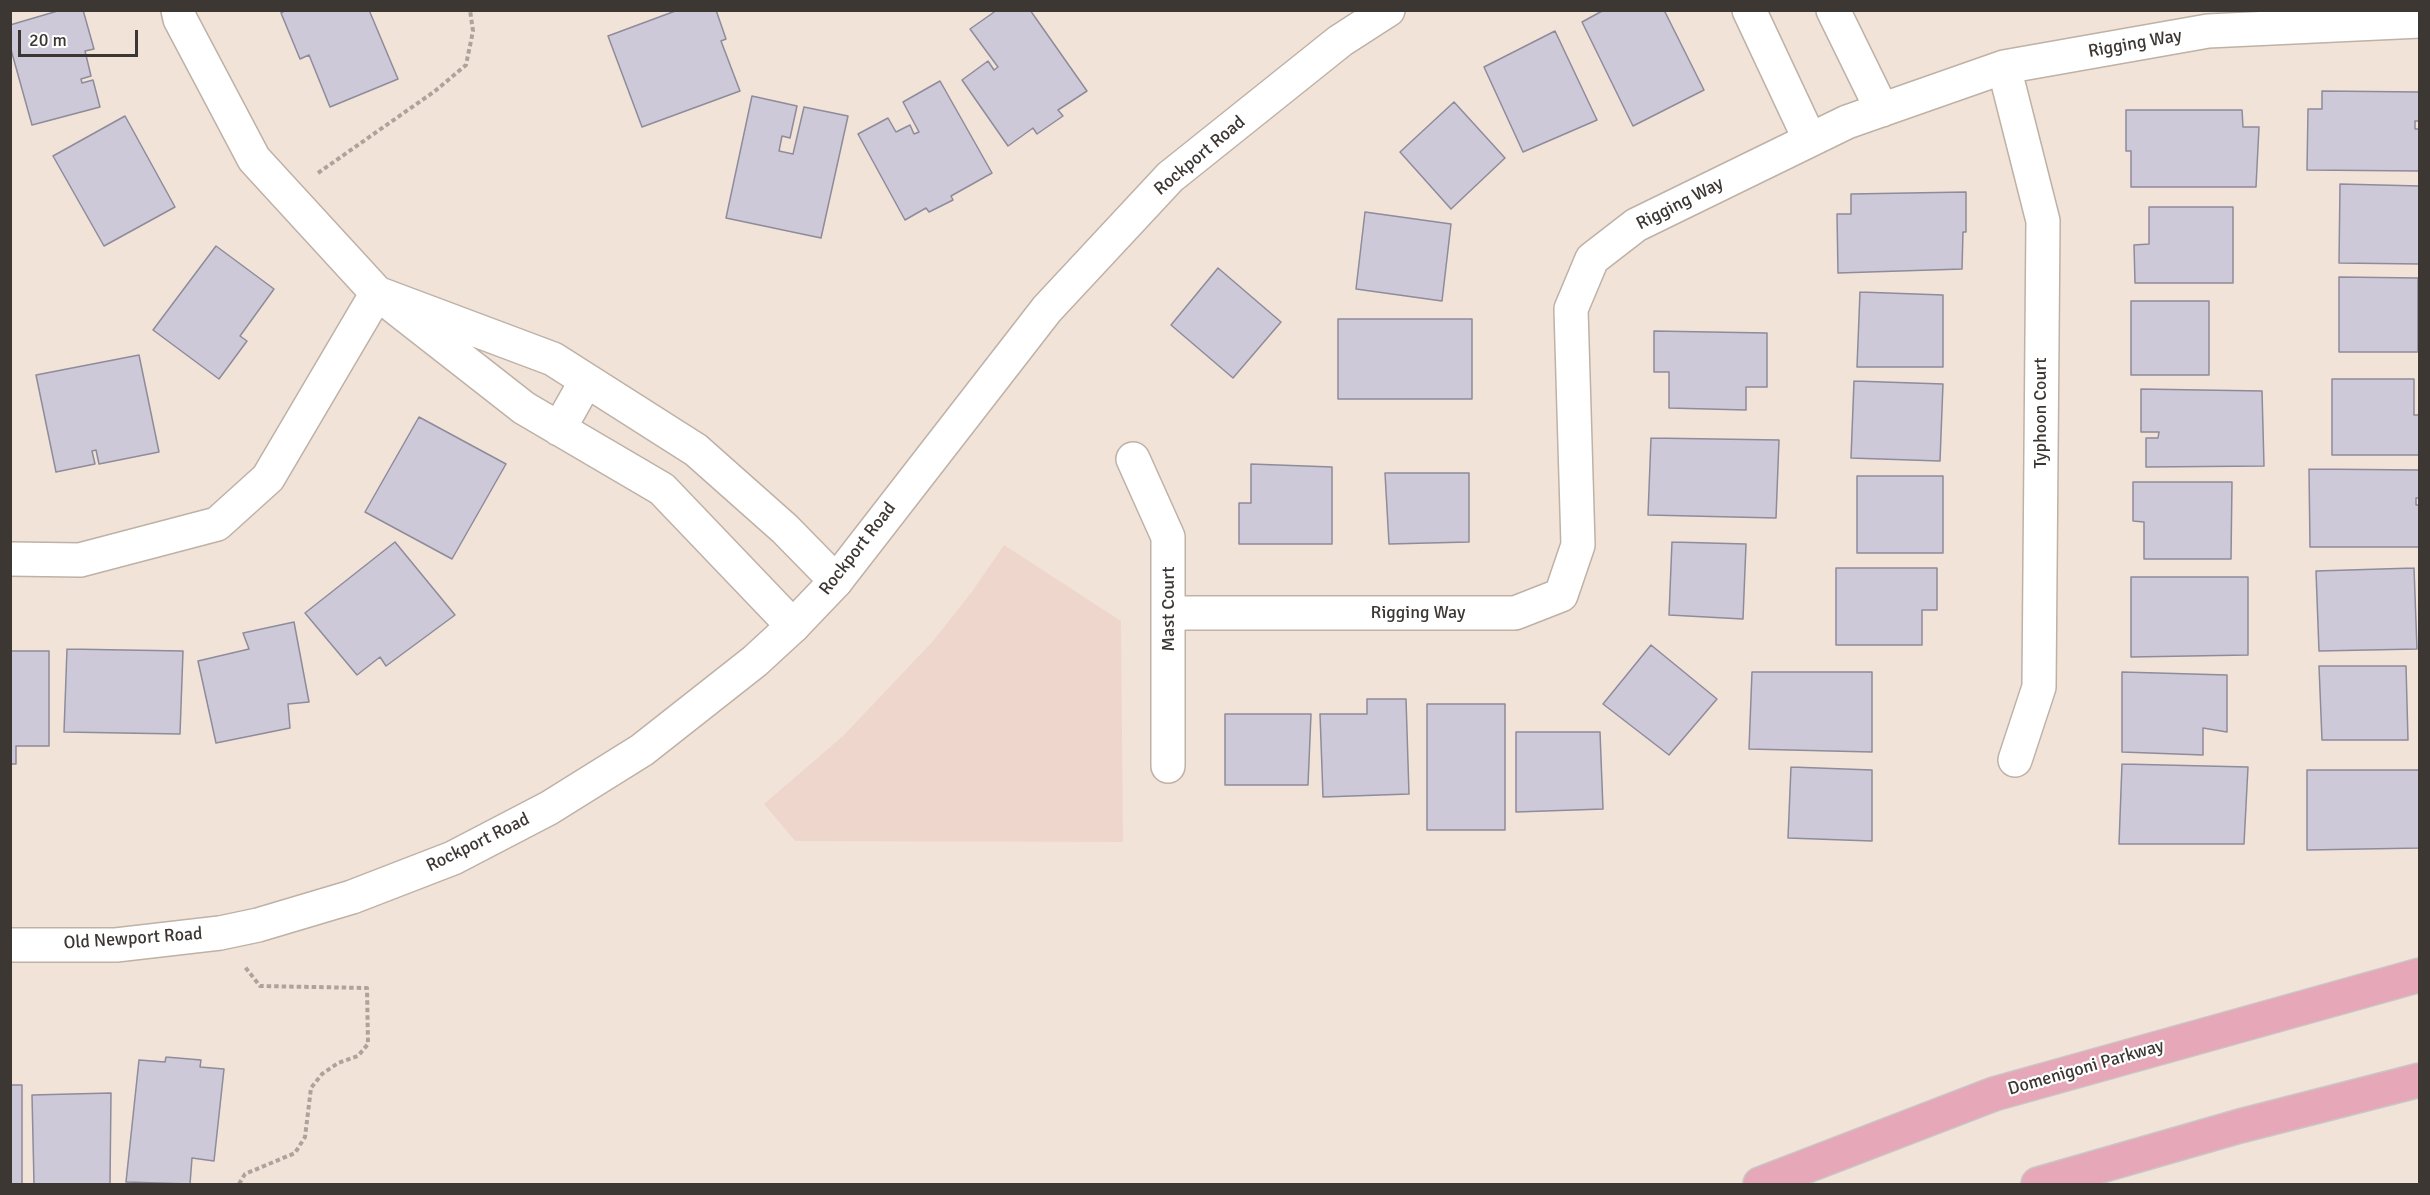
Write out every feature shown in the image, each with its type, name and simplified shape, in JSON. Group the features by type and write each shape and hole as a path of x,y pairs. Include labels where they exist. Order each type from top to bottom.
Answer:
{"main road":[{"name":"Domenigoni Parkway","path":"1760,1185 1994,1094 2420,975"},
{"path":"2038,1185 2240,1126 2420,1080"}],"street":[{"path":"178,10 180,19 254,159 376,293 524,408 662,489 793,626"},
{"name":"Rockport Road","path":"220,933 258,925 352,897 453,858 549,808 642,750 755,661 793,626 836,581 1047,309 1170,177 1340,41 1388,10"},
{"path":"1749,10 1810,140"},
{"path":"1833,10 1882,110"},
{"name":"Rigging Way","path":"1169,613 1515,613 1562,595 1578,545 1571,309 1592,259 1636,225 1847,122 2004,67 2208,31 2420,21"},
{"name":"Typhoon Court","path":"2004,67 2043,221 2039,687 2015,760"},
{"path":"376,293 553,359 696,450 785,529 836,581"},
{"path":"10,559 80,560 217,524 268,478 376,293"},
{"path":"559,429 586,381"},
{"name":"Mast Court","path":"1133,459 1168,537 1168,766"},
{"name":"Old Newport Road","path":"10,945 116,945 220,933"}],"path":[{"path":"287,195 435,91 465,65 473,31 470,10"},
{"path":"220,933 260,986 367,988 368,1044 358,1056 338,1063 322,1074 311,1088 305,1137 295,1153 245,1174 239,1185"}],"shaded area":[{"path":"1004,545 1121,621 1123,842 795,841 764,804 843,736 933,641 971,593"}],"building":[{"path":"61,10 83,10 94,49 85,51 91,76 81,79 82,83 93,80 100,107 32,125 10,46 10,25"},
{"path":"286,10 369,10 398,79 330,107 309,55 300,59 281,13"},
{"path":"678,10 716,10 726,39 721,41 740,91 642,127 608,36"},
{"path":"997,10 1030,10 1087,91 1058,110 1063,116 1037,134 1033,128 1008,146 962,80 988,61 994,70 998,67 970,29"},
{"path":"1604,10 1664,10 1704,90 1633,126 1582,22"},
{"path":"1555,31 1597,120 1523,152 1484,67"},
{"path":"940,81 992,173 951,196 953,200 929,212 926,208 905,220 858,134 888,118 896,132 910,125 914,134 919,132 903,102"},
{"path":"2322,91 2420,92 2420,121 2415,121 2415,129 2420,129 2420,171 2307,170 2308,109 2322,109"},
{"path":"752,96 797,106 790,138 782,136 779,151 793,154 804,107 848,116 821,238 726,218"},
{"path":"1454,102 1505,158 1451,209 1400,152"},
{"path":"2126,110 2242,110 2243,127 2259,127 2256,187 2131,187 2131,151 2126,151"},
{"path":"125,116 175,207 104,246 53,156"},
{"path":"2340,184 2420,186 2420,264 2339,263"},
{"path":"1966,192 1966,232 1963,232 1962,269 1838,273 1837,214 1851,214 1851,194"},
{"path":"2149,207 2233,207 2233,283 2135,283 2134,245 2149,244"},
{"path":"1365,212 1451,224 1442,301 1356,289"},
{"path":"216,246 274,289 240,336 247,341 219,379 153,330"},
{"path":"1218,268 1281,322 1233,378 1171,325"},
{"path":"2339,277 2418,278 2418,352 2339,352"},
{"path":"1860,292 1943,295 1943,367 1857,367"},
{"path":"2131,301 2209,301 2209,375 2131,375"},
{"path":"1338,319 1472,319 1472,399 1338,399"},
{"path":"1654,331 1767,333 1767,387 1746,387 1746,410 1669,408 1669,372 1654,372"},
{"path":"139,355 159,452 99,464 96,450 92,451 95,464 56,472 36,375"},
{"path":"2332,379 2414,379 2414,415 2420,415 2420,455 2332,455"},
{"path":"1854,381 1943,384 1940,461 1851,458"},
{"path":"2141,389 2262,391 2264,466 2146,467 2146,438 2158,438 2159,432 2141,432"},
{"path":"419,417 506,464 452,559 365,512"},
{"path":"1651,438 1779,440 1776,518 1648,515"},
{"path":"1251,464 1332,467 1332,544 1239,544 1239,503 1251,503"},
{"path":"2309,469 2420,470 2420,498 2416,498 2416,505 2420,505 2420,547 2310,547"},
{"path":"1385,473 1469,473 1469,542 1389,544"},
{"path":"1857,476 1943,476 1943,553 1857,553"},
{"path":"2133,482 2232,482 2231,559 2144,559 2144,522 2133,521"},
{"path":"395,542 455,615 386,666 380,657 357,675 305,613"},
{"path":"1672,542 1746,544 1743,619 1669,615"},
{"path":"1836,568 1937,568 1937,610 1922,610 1922,645 1836,645"},
{"path":"2414,568 2417,649 2319,651 2316,571"},
{"path":"2131,577 2248,577 2248,655 2131,657"},
{"path":"294,622 309,702 288,704 290,728 216,743 198,661 249,649 243,633"},
{"path":"1651,645 1717,699 1669,755 1603,704"},
{"path":"67,649 183,651 180,734 64,732"},
{"path":"10,651 49,651 49,746 16,746 16,764 10,764"},
{"path":"2319,666 2406,666 2408,740 2322,740"},
{"path":"1752,672 1872,672 1872,752 1749,749"},
{"path":"2122,672 2227,675 2227,732 2203,728 2203,755 2122,752"},
{"path":"1367,699 1406,699 1409,794 1323,797 1320,714 1367,714"},
{"path":"1427,704 1505,704 1505,830 1427,830"},
{"path":"1225,714 1311,714 1308,785 1225,785"},
{"path":"1516,732 1600,732 1603,809 1516,812"},
{"path":"2122,764 2248,767 2244,844 2119,844"},
{"path":"1791,767 1872,770 1872,841 1788,838"},
{"path":"2307,770 2420,770 2420,848 2307,850"},
{"path":"166,1057 201,1060 200,1067 224,1069 214,1161 192,1158 190,1184 126,1182 139,1060 165,1062"},
{"path":"10,1085 22,1085 22,1184 10,1184"},
{"path":"111,1093 110,1184 34,1184 32,1095"}]}
